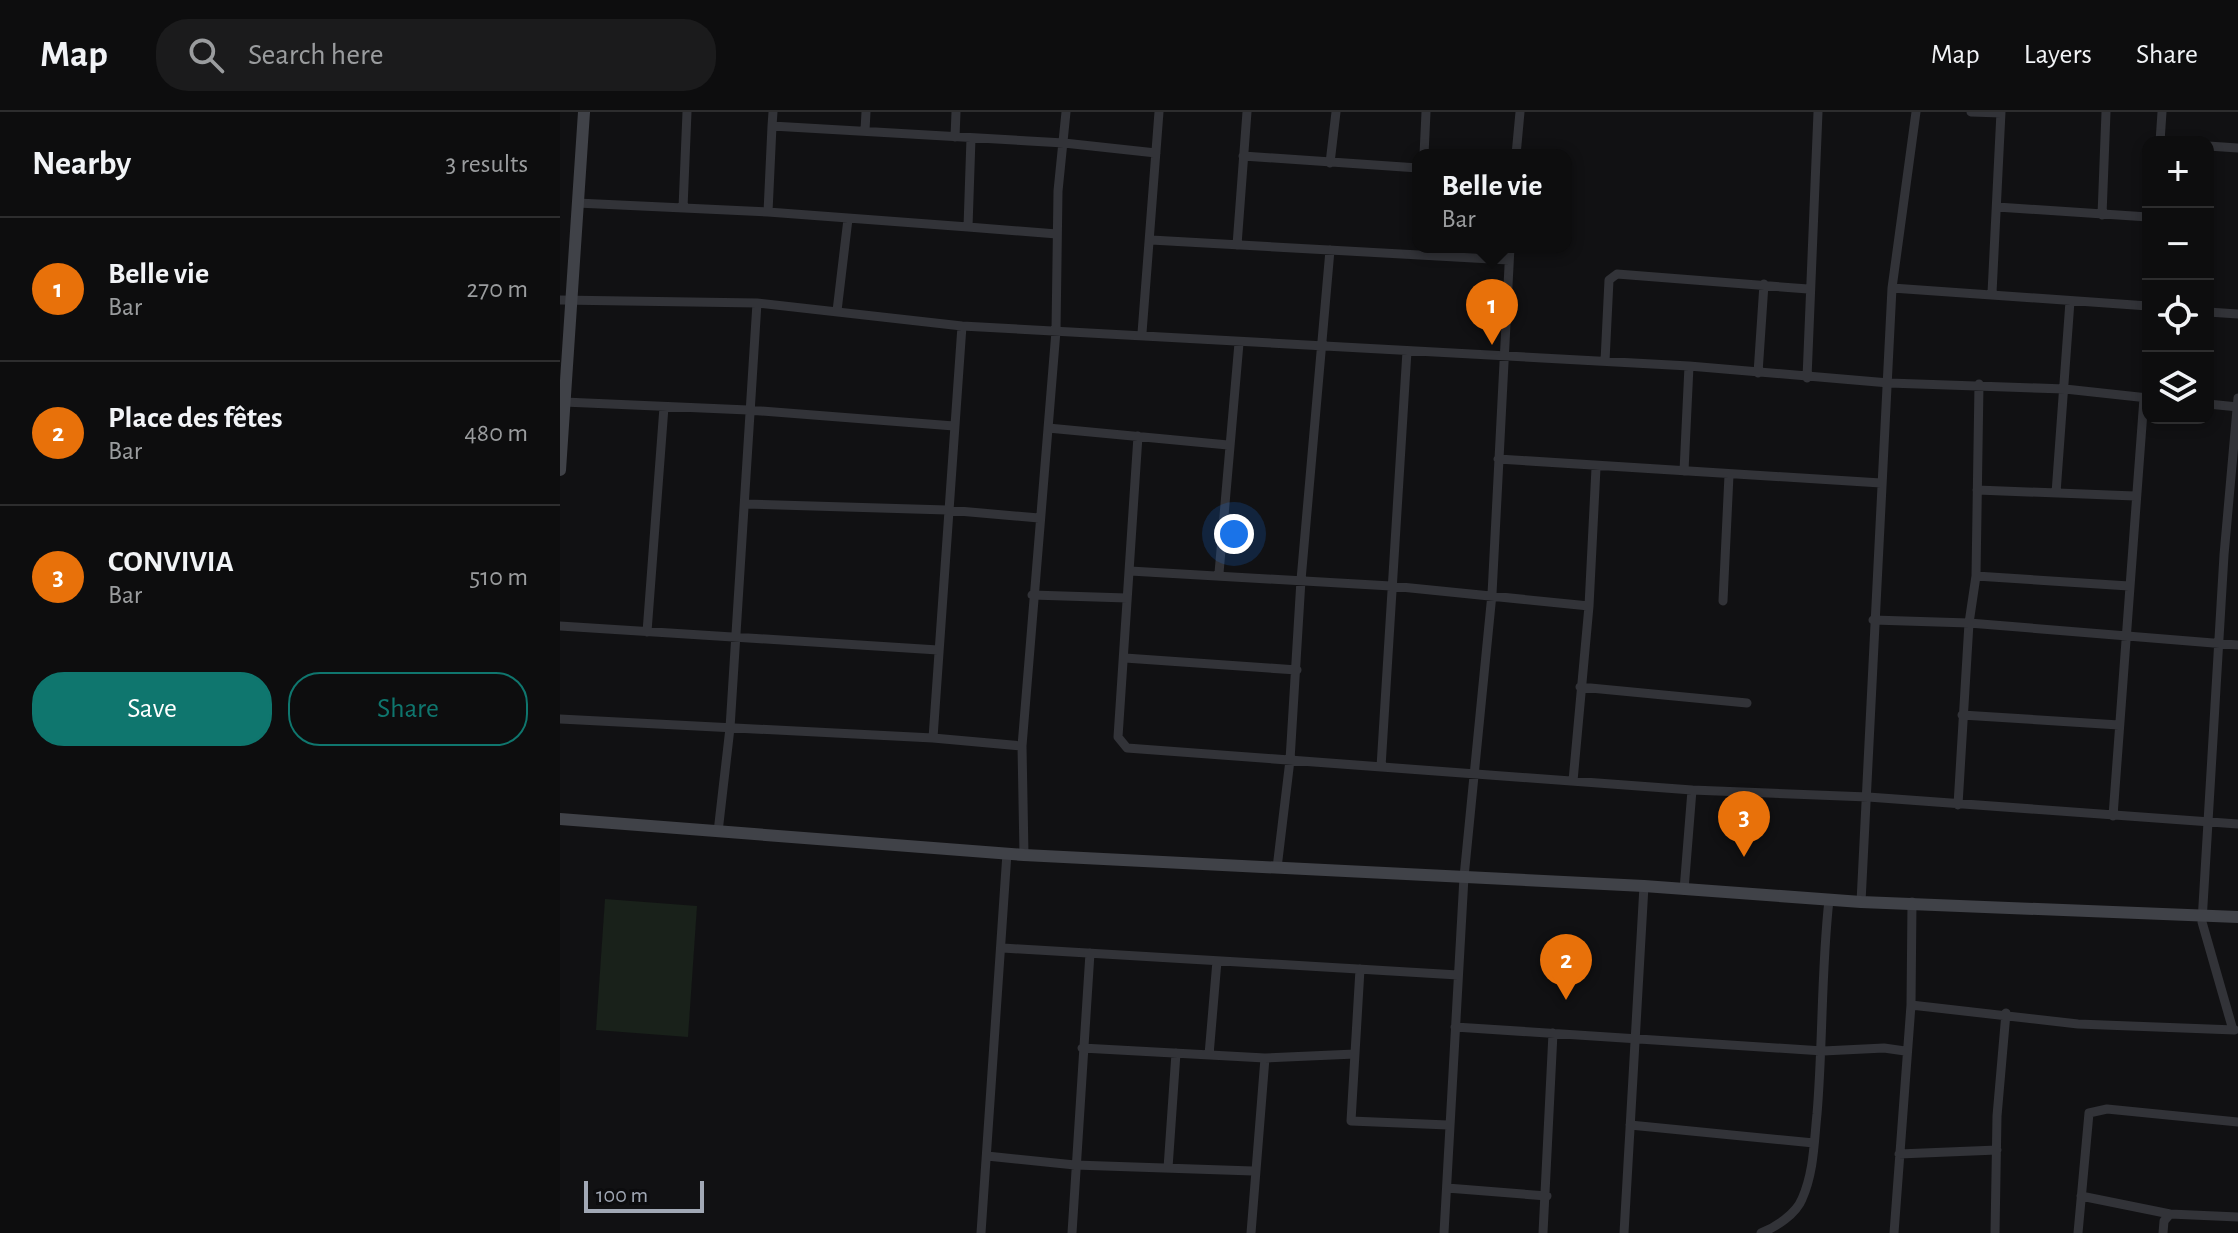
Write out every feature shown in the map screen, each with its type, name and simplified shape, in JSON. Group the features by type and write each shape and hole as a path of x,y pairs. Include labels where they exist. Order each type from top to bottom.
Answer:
{"street":[{"path":"560,470 566,301 584,112"},
{"path":"683,208 687,112"},
{"path":"768,212 773,112"},
{"path":"865,130 866,112"},
{"path":"955,137 956,112"},
{"path":"1024,855 1022,746 1056,331 1057,234 1066,112"},
{"path":"1142,333 1159,112"},
{"path":"1237,245 1247,112"},
{"path":"1330,163 1336,112"},
{"path":"1424,149 1426,112"},
{"path":"1517,149 1520,112"},
{"path":"1807,378 1808,289 1818,112"},
{"path":"1861,902 1892,288 1916,112"},
{"path":"1971,112 2001,113 1992,293"},
{"path":"2102,215 2106,112"},
{"path":"2160,136 2162,112"},
{"path":"772,126 1064,143 1156,153"},
{"path":"968,227 971,138"},
{"path":"2214,146 2238,148"},
{"path":"1243,156 1412,168"},
{"path":"577,203 768,212 1057,234"},
{"path":"1997,207 2142,217"},
{"path":"837,311 848,219"},
{"path":"1151,240 1509,260"},
{"path":"1277,868 1290,760 1301,580 1330,250"},
{"path":"1444,1233 1464,877 1492,594 1510,253"},
{"path":"1605,361 1609,280 1613,276 1808,289"},
{"path":"1758,373 1764,284"},
{"path":"1892,288 2142,306"},
{"path":"566,301 757,303 962,326 1142,333 1239,343 1689,366 1807,378 2065,389 2142,398"},
{"path":"2056,493 2070,301"},
{"path":"718,832 730,728 757,303"},
{"path":"2214,312 2238,314"},
{"path":"933,738 962,326"},
{"path":"1219,573 1239,343"},
{"path":"1381,767 1407,351"},
{"path":"1684,471 1689,366"},
{"path":"1958,805 1969,623 1976,576 1979,384"},
{"path":"1911,1005 2006,1013 2078,1024 2235,1031 2204,930 2203,913 2238,398"},
{"path":"564,402 748,410 954,426"},
{"path":"2214,405 2238,407"},
{"path":"647,632 664,407"},
{"path":"2113,816 2135,496 2143,424"},
{"path":"1048,428 1228,445"},
{"path":"1138,436 1118,737 1127,748 1692,790 1868,797 2238,824"},
{"path":"1498,459 1596,468 1881,483"},
{"path":"1573,781 1589,606 1596,468"},
{"path":"1723,601 1729,475"},
{"path":"1977,490 2135,496"},
{"path":"745,504 947,510 1039,518"},
{"path":"1130,571 1219,573 1391,586 1589,606"},
{"path":"1976,576 2129,586"},
{"path":"1032,595 1127,598"},
{"path":"1873,620 1969,623 2238,645"},
{"path":"560,626 735,640 938,650"},
{"path":"1125,658 1297,670"},
{"path":"1580,687 1747,703"},
{"path":"1962,715 2119,725"},
{"path":"560,719 933,738 1022,746"},
{"path":"1684,890 1692,790"},
{"path":"560,819 1024,855 1644,886 1861,902 2203,913 2238,917"},
{"path":"981,1233 1003,948 1007,853"},
{"path":"1624,1233 1644,886"},
{"path":"1761,1233 1781,1222 1801,1202 1814,1143 1823,1051 1824,949 1829,900"},
{"path":"1894,1233 1905,1051 1911,1005 1912,902"},
{"path":"1003,948 1458,975"},
{"path":"1072,1233 1090,953"},
{"path":"1209,1055 1217,961"},
{"path":"1360,969 1351,1121 1448,1125"},
{"path":"1995,1233 2006,1013"},
{"path":"1455,1027 1823,1051 1884,1048 1905,1051"},
{"path":"1543,1233 1553,1033"},
{"path":"1082,1048 1265,1058 1355,1054"},
{"path":"1168,1168 1176,1053"},
{"path":"1251,1233 1253,1171 1265,1058"},
{"path":"2078,1233 2084,1138 2087,1115 2091,1111 2238,1122"},
{"path":"1630,1125 1814,1143"},
{"path":"1899,1154 1997,1150"},
{"path":"987,1156 1075,1165 1253,1171"},
{"path":"1447,1188 1547,1196"},
{"path":"2081,1196 2170,1214 2238,1217"},
{"path":"2163,1233 2164,1221 2170,1214"}],"shaded area":[{"path":"605,899 697,906 688,1037 596,1030"}],"place":[{"name":"Belle vie","path":"1492,345"},
{"name":"CONVIVIA","path":"1744,857"},
{"name":"Place des fêtes","path":"1566,1000"}]}
